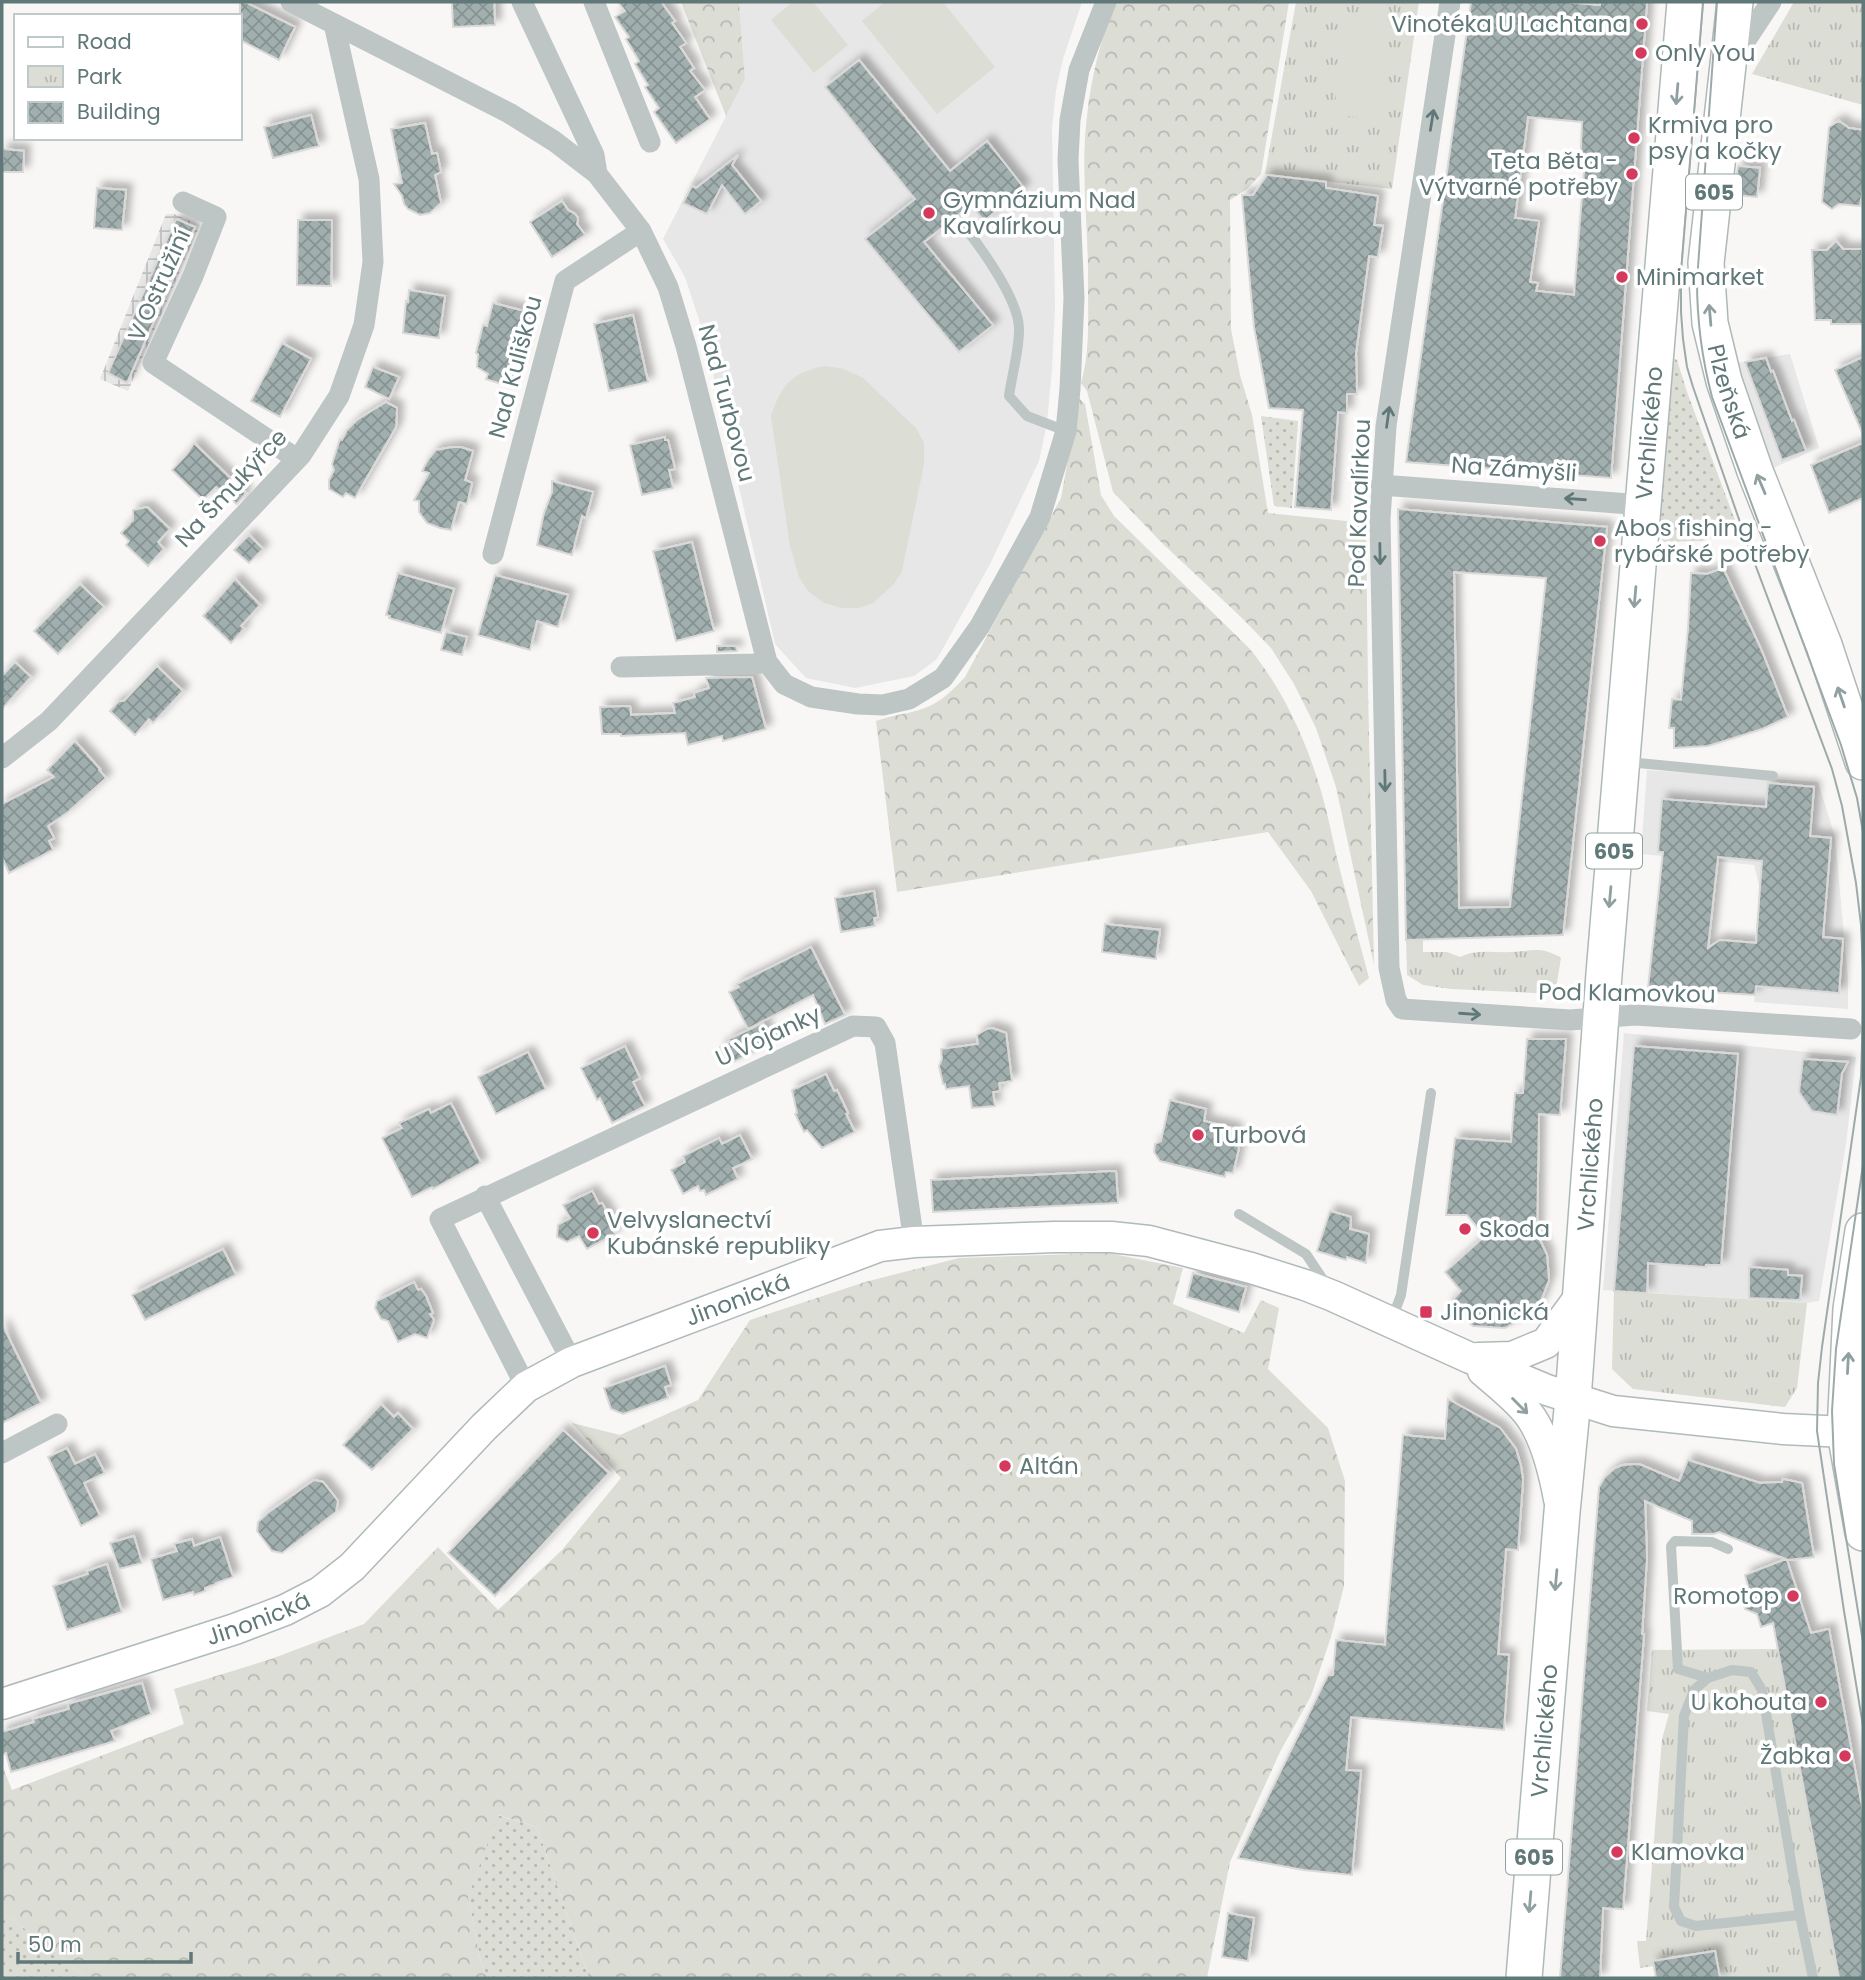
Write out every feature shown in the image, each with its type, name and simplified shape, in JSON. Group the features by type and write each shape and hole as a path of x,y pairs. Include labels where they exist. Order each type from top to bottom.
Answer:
{"main road":[{"name":"Vrchlického","path":"1524,1978 1573,1399 1600,1017 1685,2"},
{"name":"Plzeňská","path":"1735,2 1706,263 1710,323 1724,382 1755,471 1824,645 1863,762"},
{"path":"1863,1231 1851,1309 1845,1432 1863,1533"}],"street":[{"name":"Nad Turbovou","path":"291,2 509,113 554,141 597,174 641,231 668,287 686,346 767,662"},
{"name":"Nad Turbovou","path":"522,2 594,155 597,174"},
{"path":"594,2 650,142"},
{"path":"621,667 767,662 784,684 811,697 883,705 909,699 943,678 980,626 1040,517 1066,431 1074,298 1068,160 1070,120 1079,70 1106,2"},
{"name":"Pod Kavalírkou","path":"1402,1009 1396,1000 1389,968 1381,485 1386,426 1450,2"},
{"path":"1727,69 1771,2"},
{"name":"Na Šmukýřce","path":"2,758 49,721 297,459 339,396 364,326 373,262 369,179 334,24"},
{"name":"V Ostružiní","path":"183,202 216,217 193,276 153,363 297,459"},
{"name":"Nad Kuliškou","path":"493,554 565,281 641,231"},
{"name":"Na Zámyšli","path":"1381,485 1643,505"},
{"name":"Pod Klamovkou","path":"1402,1009 1570,1020 1635,1015 1851,1029"},
{"name":"U Vojanky","path":"526,1387 440,1219 853,1026 876,1027 885,1043 914,1242"},
{"path":"485,1196 572,1362"},
{"name":"Jinonická","path":"2,1704 234,1629 285,1610 320,1592 352,1567 484,1427 526,1387 572,1362 880,1247 914,1242 1055,1237 1111,1237 1149,1241 1251,1268 1334,1296 1470,1359 1546,1390 1624,1413 1797,1430 1845,1432"},
{"path":"1470,1359 1512,1357 1546,1343 1581,1295"},
{"path":"1470,1359 1526,1411 1534,1422 1554,1470 1562,1512"},
{"path":"2,1452 57,1424"}],"lane":[{"path":"962,224 1011,298 1020,328 1009,396 1027,416 1066,431"},
{"path":"1622,762 1773,776"},
{"path":"1391,1321 1401,1295 1431,1093"},
{"path":"1238,1213 1306,1254 1334,1296"},
{"path":"1708,1678 1678,1669 1671,1546 1675,1541 1712,1542 1728,1549"},
{"path":"1800,1915 1696,1926 1681,1921 1674,1907 1684,1716 1694,1690 1708,1678 1732,1670 1751,1672 1762,1690 1813,1978"}],"shaded area":[{"path":"739,2 1082,2 1063,59 1052,127 1055,309 1047,423 1039,461 990,564 937,659 914,676 855,688 806,678 775,644 704,335 685,277 663,239 745,79"},
{"path":"166,214 174,214 200,225 128,391 100,379"},
{"path":"1790,354 1819,448 1773,468 1730,364"},
{"path":"1647,770 1818,782 1835,837 1848,979 1848,1009 1754,1002 1761,935 1756,934 1760,889 1754,865 1641,854"},
{"path":"1624,1033 1856,1057 1846,1144 1819,1301 1807,1303 1603,1290"}],"green space":[{"path":"681,2 739,2 745,79 726,116"},
{"path":"793,2 813,2 848,45 814,73 771,20"},
{"path":"885,2 943,2 995,67 937,114 862,21"},
{"path":"1116,2 1289,2 1261,174 1247,189 1230,200 1231,329 1240,375 1252,415 1268,513 1366,523 1374,965 1336,787 1316,728 1294,684 1271,648 1113,492 1087,391 1081,383 1086,360 1088,324 1085,137 1097,58"},
{"path":"1296,2 1419,2 1392,189 1265,174"},
{"path":"1794,2 1863,2 1863,105 1752,74"},
{"path":"1344,12 1390,18 1378,119 1334,115"},
{"path":"1667,355 1677,360 1739,531 1702,541 1662,542 1662,527 1654,511"},
{"path":"825,366 844,369 863,378 916,428 924,443 924,464 902,571 894,584 873,603 859,608 842,608 824,603 808,591 799,577 790,546 771,416 779,396 789,382 804,372"},
{"path":"1079,398 1085,404 1101,495 1114,516 1249,648 1272,680 1292,716 1321,791 1369,978 1359,986 1311,891 1268,832 897,892 876,721 931,705 947,695 965,677 1061,498"},
{"path":"1261,416 1298,421 1292,508 1274,506"},
{"path":"1423,939 1423,952 1447,952 1460,957 1479,952 1536,950 1554,954 1561,958 1555,994 1423,985 1407,975 1406,940"},
{"path":"1108,1253 1183,1268 1173,1304 1244,1333 1261,1300 1279,1308 1268,1369 1328,1428 1345,1481 1344,1586 1331,1637 1311,1696 1280,1752 1230,1862 1207,1978 589,1978 537,1827 498,1815 468,1897 481,1963 487,1978 86,1978 47,1944 2,1913 2,1765 12,1790 184,1724 174,1689 271,1659 364,1624 438,1547 498,1610 562,1550 621,1478 572,1423 620,1435 698,1400 750,1320 865,1282 959,1258"},
{"path":"1614,1291 1807,1303 1797,1388 1785,1407 1633,1389 1612,1369"},
{"path":"1778,1649 1839,1978 1720,1978 1714,1951 1669,1956 1653,1961 1654,1966 1640,1968 1637,1941 1646,1941 1662,1739 1669,1714 1647,1711 1652,1650"},
{"path":"497,1815 537,1827 589,1978 487,1978 481,1963 468,1897"},
{"path":"2,1913 47,1944 86,1978 2,1978"}],"building":[{"path":"240,2 245,2 295,27 279,60 242,41"},
{"path":"452,2 494,2 495,25 453,27"},
{"path":"618,2 661,2 686,43 680,47 694,68 690,71 705,90 695,97 710,119 676,143 654,112 659,108 645,87 648,85 635,64 639,61 626,39 629,37 615,17 625,11"},
{"path":"1471,2 1566,2 1600,5 1600,2 1647,2 1611,478 1406,462","holes":["1528,117 1582,122 1580,171 1584,171 1574,295 1536,291 1538,283 1530,282 1539,221 1515,218"]},
{"name":"Gymnázium Nad Kavalírkou","path":"859,60 950,171 987,141 1024,188 984,221 971,205 924,242 993,325 959,352 865,239 915,199 825,87"},
{"path":"311,115 319,146 273,158 264,127"},
{"path":"1839,121 1849,128 1863,130 1863,189 1860,206 1839,204 1832,209 1822,202 1829,127"},
{"path":"425,123 432,154 437,153 441,172 435,175 441,203 430,213 420,215 408,209 394,184 402,183 391,129"},
{"path":"3,149 24,151 23,172 2,172"},
{"path":"738,155 732,165 761,201 745,214 722,185 707,214 683,203 692,186 696,188"},
{"path":"1738,166 1760,168 1757,197 1734,195"},
{"path":"1267,175 1326,182 1326,188 1378,196 1374,225 1383,226 1378,257 1369,256 1356,353 1357,394 1347,394 1347,413 1338,412 1331,510 1295,507 1303,410 1269,408 1254,327 1242,195 1253,195"},
{"path":"97,188 126,190 122,230 94,228"},
{"path":"562,201 578,218 577,224 585,235 552,257 530,222"},
{"path":"176,219 195,227 127,383 108,373"},
{"path":"298,220 332,220 331,286 297,285"},
{"path":"1836,241 1843,249 1862,249 1863,324 1831,324 1831,320 1815,320 1812,250 1827,250"},
{"path":"409,290 445,296 439,338 403,333"},
{"path":"493,303 528,312 517,365 513,364 508,386 486,379 488,374 477,367 476,353 483,325 487,326"},
{"path":"633,315 648,382 609,391 594,324"},
{"path":"282,343 311,359 280,417 251,401"},
{"path":"1863,357 1863,435 1835,370"},
{"path":"1766,358 1806,451 1782,460 1745,362"},
{"path":"373,367 399,377 389,399 365,387"},
{"path":"386,402 397,408 396,427 355,498 346,493 343,497 329,489 329,480 334,470 332,464 340,439 342,440 357,420"},
{"path":"665,437 675,469 669,470 673,488 642,495 630,445"},
{"path":"194,443 246,493 237,504 216,487 203,500 172,470"},
{"path":"1863,443 1863,498 1829,513 1811,465"},
{"path":"453,447 473,451 465,480 472,483 467,504 459,502 451,530 427,523 419,512 419,501 414,500 429,473 422,471 428,460 436,450"},
{"path":"552,481 593,492 586,518 582,516 572,555 537,545 552,492"},
{"path":"147,507 170,529 158,542 164,549 148,566 126,545 129,541 121,533 133,520 133,510"},
{"path":"1398,509 1607,527 1563,935 1406,940","holes":["1454,572 1546,578 1510,907 1459,908"]},
{"path":"249,535 263,549 249,563 234,550"},
{"path":"692,542 714,631 676,641 653,551"},
{"path":"1723,568 1761,649 1788,717 1762,729 1708,746 1674,748 1674,728 1669,728 1672,699 1681,700 1691,573 1707,574"},
{"path":"398,573 454,589 441,633 386,615"},
{"path":"495,575 568,595 558,627 537,621 530,650 478,635"},
{"path":"235,579 260,605 241,626 244,629 231,643 203,616"},
{"path":"80,584 104,607 58,654 34,631"},
{"path":"446,632 467,637 462,655 441,650"},
{"path":"717,646 736,646 737,651 717,652"},
{"path":"15,662 31,677 2,709 2,676"},
{"path":"157,666 183,691 153,723 149,719 135,735 110,711 119,701 124,701"},
{"path":"752,677 766,729 723,741 722,736 688,745 685,733 621,736 602,734 600,707 630,706 631,715 675,713 673,703 695,697 694,693 709,688 706,678"},
{"path":"75,741 106,778 48,826 54,838 49,841 53,850 9,873 2,857 2,804 54,777 47,770"},
{"path":"1768,783 1814,787 1810,836 1831,838 1823,937 1843,939 1839,993 1756,986 1755,995 1648,988 1663,852 1658,852 1662,799 1766,807","holes":["1718,857 1762,861 1756,943 1720,940 1708,948"]},
{"path":"874,891 878,917 874,918 875,926 841,932 835,898"},
{"path":"1105,924 1160,930 1156,959 1102,952"},
{"path":"811,947 845,1015 825,1024 813,995 748,1029 729,992 739,987 737,984"},
{"path":"763,1023 772,1043 729,1064 720,1047 730,1042 729,1039"},
{"path":"992,1028 1006,1033 1012,1081 999,1083 1000,1091 993,1092 995,1106 972,1108 969,1086 946,1089 943,1084 939,1066 942,1059 941,1049 978,1044 977,1035"},
{"path":"1527,1039 1566,1039 1560,1115 1539,1114 1537,1234 1547,1255 1549,1280 1540,1303 1528,1316 1505,1328 1473,1326 1447,1306 1461,1291 1445,1272 1485,1236 1467,1215 1446,1215 1455,1138 1511,1142 1515,1093 1523,1093"},
{"path":"625,1046 640,1078 633,1082 645,1106 612,1123 581,1068"},
{"path":"1634,1046 1738,1054 1721,1265 1706,1267 1648,1263 1647,1293 1614,1291"},
{"path":"528,1052 546,1089 496,1114 478,1077"},
{"path":"1803,1059 1848,1062 1842,1073 1837,1115 1812,1111 1799,1092"},
{"path":"826,1074 834,1091 837,1090 855,1132 822,1148 807,1130 804,1132 795,1114 797,1113 792,1090"},
{"name":"Turbová","path":"1170,1100 1206,1109 1204,1121 1236,1129 1234,1137 1239,1148 1233,1173 1226,1172 1225,1177 1160,1161 1154,1152 1155,1144 1161,1141"},
{"path":"451,1103 481,1163 433,1189 432,1187 412,1197 382,1138 402,1128 399,1123 429,1109 431,1113"},
{"path":"740,1135 752,1159 733,1168 738,1179 706,1195 698,1186 683,1194 671,1170 685,1162 683,1156 719,1138 722,1144"},
{"path":"1116,1171 1118,1203 933,1212 931,1180"},
{"path":"592,1191 611,1219 608,1221 615,1234 587,1249 579,1236 567,1242 557,1237 558,1225 570,1218 563,1205"},
{"path":"1330,1211 1351,1217 1350,1229 1369,1234 1366,1263 1317,1251"},
{"path":"223,1249 236,1275 145,1320 132,1295"},
{"path":"1749,1267 1788,1270 1788,1275 1802,1276 1800,1300 1749,1298"},
{"path":"1193,1273 1246,1287 1239,1312 1187,1297"},
{"path":"414,1282 418,1290 421,1289 426,1296 434,1320 427,1338 415,1334 398,1342 388,1321 381,1319 375,1308 377,1301"},
{"path":"2,1324 41,1403 2,1423"},
{"path":"665,1366 671,1385 665,1387 668,1398 623,1414 611,1409 604,1388"},
{"path":"1448,1399 1500,1428 1516,1449 1521,1466 1523,1480 1518,1550 1506,1549 1498,1654 1509,1655 1504,1730 1351,1717 1346,1770 1361,1771 1352,1875 1304,1870 1238,1858 1328,1675 1333,1675 1336,1640 1385,1645 1403,1435 1445,1439"},
{"path":"381,1404 394,1417 398,1413 413,1429 372,1470 343,1445"},
{"path":"563,1430 609,1473 495,1596 448,1553"},
{"path":"67,1448 75,1464 95,1454 105,1473 84,1483 100,1516 81,1526 48,1457"},
{"path":"1688,1460 1760,1483 1782,1482 1783,1479 1802,1483 1814,1557 1787,1560 1811,1633 1829,1629 1863,1812 1863,1978 1839,1978 1773,1623 1761,1627 1757,1614 1745,1609 1742,1599 1748,1586 1745,1575 1786,1559 1719,1532 1692,1534 1692,1521 1645,1501 1647,1557 1644,1634 1623,1909 1603,1908 1600,1978 1560,1978 1599,1487 1605,1477 1623,1465 1639,1464 1679,1481"},
{"path":"314,1480 323,1482 338,1501 336,1512 282,1553 272,1551 257,1531 258,1522"},
{"path":"134,1536 142,1563 119,1569 110,1543"},
{"path":"220,1537 233,1577 194,1595 193,1592 163,1600 151,1559 177,1551 174,1544 192,1539 194,1546"},
{"path":"107,1564 122,1612 67,1630 53,1586"},
{"path":"142,1683 151,1714 111,1731 115,1741 11,1772 6,1753 2,1755 2,1732 34,1722 33,1719 69,1709 68,1704"},
{"path":"1228,1913 1254,1918 1248,1961 1222,1957"},
{"path":"1715,1951 1720,1978 1656,1978 1653,1961"}],"tram line":[{"path":"1703,2 1681,272 1681,312 1687,367 1749,548 1832,769 1842,806 1856,883 1863,969"},
{"path":"1717,2 1697,281 1703,354 1712,397 1841,745 1857,798 1863,832"},
{"path":"1863,1011 1861,1077 1822,1347 1817,1431 1863,1726"},
{"path":"1863,1165 1836,1349 1832,1411 1834,1464 1863,1642"}],"place":[{"name":"Vinotéka U Lachtana","path":"1642,24"},
{"name":"Only You","path":"1641,53"},
{"name":"Krmiva pro psy a kočky","path":"1634,138"},
{"name":"Teta Běta - Výtvarné potřeby","path":"1632,174"},
{"name":"Gymnázium Nad Kavalírkou","path":"929,213"},
{"name":"Minimarket","path":"1622,277"},
{"name":"Abos fishing - rybářské potřeby","path":"1600,541"},
{"name":"Turbová","path":"1198,1135"},
{"name":"Skoda","path":"1465,1229"},
{"name":"Velvyslanectví Kubánské republiky","path":"593,1233"},
{"name":"Jinonická","path":"1426,1312"},
{"name":"Altán","path":"1005,1466"},
{"name":"Romotop","path":"1793,1596"},
{"name":"U kohouta","path":"1821,1702"},
{"name":"Žabka","path":"1845,1756"},
{"name":"Klamovka","path":"1617,1852"}]}
